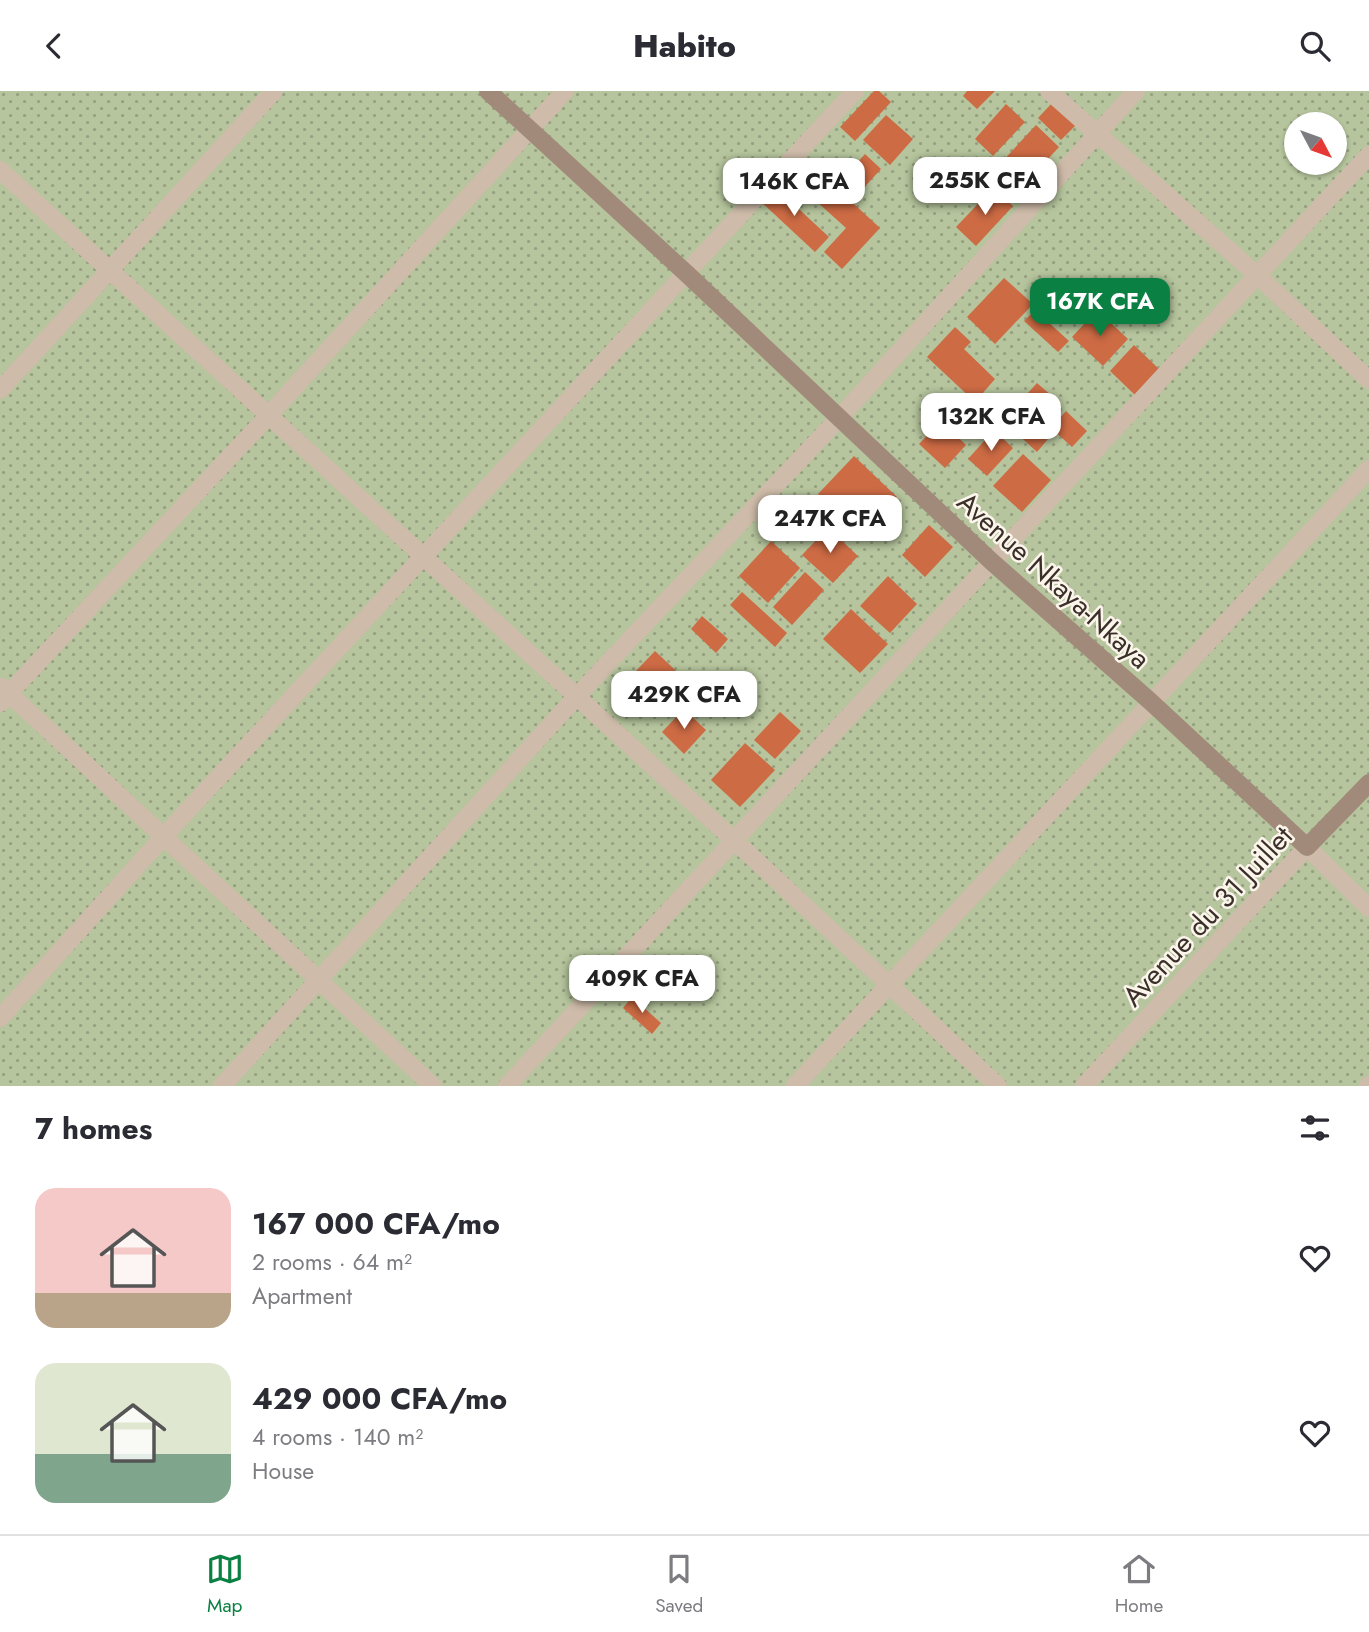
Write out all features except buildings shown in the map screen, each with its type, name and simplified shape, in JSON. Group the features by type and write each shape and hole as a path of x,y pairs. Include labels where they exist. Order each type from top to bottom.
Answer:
{"street":[{"path":"0,390 274,91"},
{"name":"Avenue Nkaya-Nkaya","path":"488,91 686,273 991,561 1151,702 1369,908"},
{"path":"433,1086 164,836 3,694 268,415 565,91"},
{"path":"0,1018 164,836 855,91"},
{"path":"1049,91 1257,275 1369,380"},
{"path":"222,1086 577,696 839,418 1136,91"},
{"path":"507,1086 736,842 991,561 1369,155"},
{"path":"0,170 577,696 998,1086"},
{"path":"795,1086 1369,469"},
{"name":"Avenue du 31 Juillet","path":"1084,1086 1369,783"}],"green space":[{"path":"0,91 1369,91 1369,1086 0,1086"}]}
